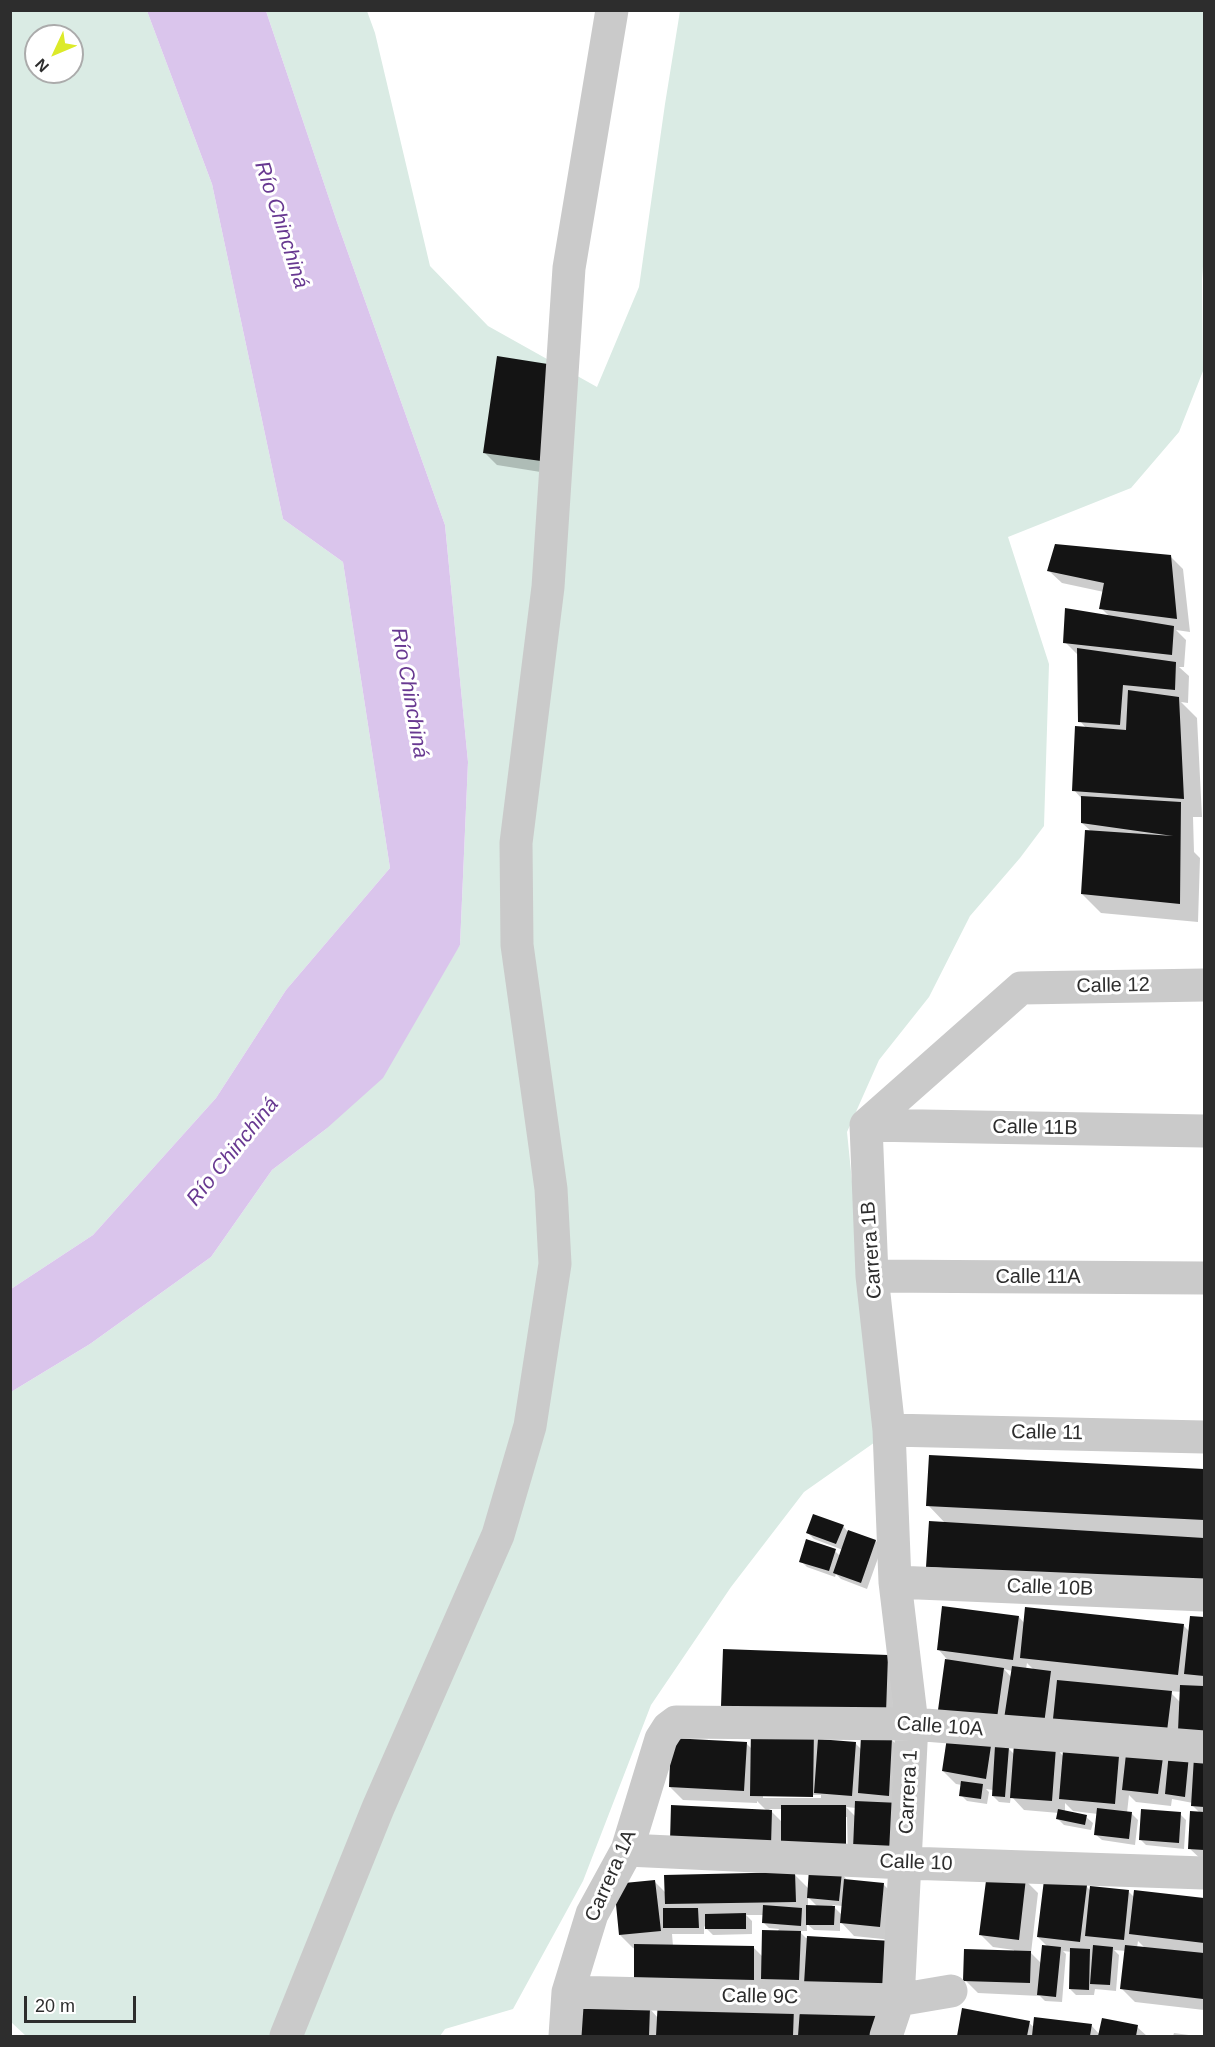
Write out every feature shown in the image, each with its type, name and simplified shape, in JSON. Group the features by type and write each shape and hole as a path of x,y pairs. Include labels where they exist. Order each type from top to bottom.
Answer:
{"street":[{"path":"286,2037 378,1808 498,1534 530,1426 555,1264 551,1189 517,945 516,843 548,586 569,268 612,10"},
{"name":"Calle 12","path":"866,1125 1021,988 1204,985"},
{"name":"Calle 11B","path":"866,1125 1204,1131"},
{"name":"Carrera 1B","path":"866,1125 872,1276 889,1430 896,1582"},
{"name":"Calle 11A","path":"872,1276 1204,1278"},
{"name":"Calle 11","path":"889,1430 1204,1437"},
{"name":"Calle 10B","path":"896,1582 1204,1595"},
{"name":"Carrera 1","path":"886,2037 898,2000 912,1724 896,1582"},
{"name":"Calle 10A","path":"676,1722 912,1724 1204,1747"},
{"name":"Carrera 1A","path":"565,2037 568,1992 592,1914 627,1850 661,1739 668,1728 676,1722"},
{"name":"Calle 10","path":"627,1850 906,1863 1204,1873"},
{"name":"Calle 9C","path":"568,1992 898,2000 951,1991"}],"shaded area":[{"path":"11,11 147,11 212,184 283,519 343,562 390,868 286,990 216,1098 93,1235 11,1289"},
{"path":"266,11 367,11 375,33 430,266 488,326 597,387 639,287 680,11 1204,11 1203,371 1179,432 1131,488 1008,537 1049,664 1044,826 970,916 929,997 879,1060 847,1132 878,1440 804,1492 731,1587 651,1705 583,1881 513,2009 445,2029 440,2036 26,2036 11,2022 11,1392 90,1344 211,1257 272,1170 326,1129 460,945 468,762 445,525 337,222"}],"water":[{"name":"Río Chinchiná","path":"147,11 266,11 337,222 445,525 468,762 460,945 383,1078 326,1129 272,1170 211,1257 90,1344 11,1392 11,1289 93,1235 216,1098 286,990 390,868 343,562 283,519 212,184"}],"building":[{"path":"497,356 554,365 541,461 483,453"},
{"path":"1055,544 1171,555 1177,619 1099,609 1104,583 1047,571"},
{"path":"1065,608 1174,626 1172,655 1063,643"},
{"path":"1077,648 1176,662 1175,690 1123,685 1120,725 1078,722"},
{"path":"1128,690 1179,697 1184,799 1072,791 1075,726 1126,730"},
{"path":"1081,796 1181,802 1180,904 1081,894 1085,830 1173,836 1081,823"},
{"path":"929,1455 1204,1469 1204,1520 926,1506"},
{"path":"813,1514 844,1525 836,1544 806,1533"},
{"path":"929,1521 1204,1538 1204,1583 926,1567"},
{"path":"848,1530 876,1540 861,1583 833,1573"},
{"path":"806,1539 836,1549 829,1571 799,1562"},
{"path":"942,1606 1019,1616 1013,1660 937,1650"},
{"path":"1025,1607 1184,1624 1178,1675 1020,1658"},
{"path":"1190,1616 1204,1617 1204,1676 1184,1674"},
{"path":"723,1649 888,1655 886,1713 721,1706"},
{"path":"945,1659 1004,1668 997,1718 938,1710"},
{"path":"1012,1666 1051,1671 1044,1724 1004,1719"},
{"path":"1057,1680 1172,1691 1167,1731 1053,1719"},
{"path":"1180,1685 1204,1686 1204,1733 1178,1731"},
{"path":"751,1727 814,1728 813,1797 750,1796"},
{"path":"948,1731 992,1739 986,1779 942,1771"},
{"path":"861,1736 892,1738 889,1796 858,1793"},
{"path":"671,1738 747,1742 744,1791 669,1787"},
{"path":"818,1739 856,1742 852,1796 814,1793"},
{"path":"1064,1739 1120,1744 1115,1804 1059,1799"},
{"path":"1014,1744 1056,1747 1052,1801 1010,1798"},
{"path":"1127,1745 1164,1750 1158,1794 1122,1790"},
{"path":"995,1746 1009,1747 1005,1797 992,1796"},
{"path":"1169,1752 1189,1755 1185,1797 1165,1794"},
{"path":"1194,1757 1204,1758 1204,1807 1191,1806"},
{"path":"961,1781 983,1784 981,1799 959,1796"},
{"path":"855,1801 900,1803 897,1852 853,1849"},
{"path":"671,1805 772,1810 771,1846 670,1841"},
{"path":"781,1805 846,1805 846,1851 781,1851"},
{"path":"1097,1808 1132,1812 1129,1839 1094,1835"},
{"path":"1058,1809 1087,1815 1085,1825 1056,1819"},
{"path":"1141,1809 1181,1812 1179,1843 1139,1840"},
{"path":"1190,1811 1204,1812 1204,1850 1188,1849"},
{"path":"809,1869 842,1872 839,1901 807,1898"},
{"path":"795,1872 796,1902 665,1904 664,1875"},
{"path":"987,1873 1026,1878 1019,1940 979,1935"},
{"path":"844,1879 884,1883 880,1927 840,1923"},
{"path":"655,1880 661,1931 619,1935 614,1884"},
{"path":"1044,1880 1087,1885 1080,1942 1037,1937"},
{"path":"1090,1886 1129,1890 1124,1940 1085,1936"},
{"path":"1134,1890 1204,1898 1204,1943 1129,1934"},
{"path":"763,1905 802,1908 801,1926 762,1923"},
{"path":"806,1905 835,1906 834,1925 806,1925"},
{"path":"663,1908 698,1908 699,1928 663,1928"},
{"path":"746,1913 746,1929 705,1929 705,1914"},
{"path":"762,1930 801,1931 799,1980 761,1979"},
{"path":"807,1936 892,1941 890,1989 804,1984"},
{"path":"634,1944 754,1946 754,1981 634,1980"},
{"path":"1042,1945 1061,1947 1056,1997 1037,1995"},
{"path":"1093,1945 1113,1947 1110,1985 1090,1984"},
{"path":"1125,1945 1204,1953 1203,1999 1120,1989"},
{"path":"1070,1948 1090,1949 1089,1990 1069,1989"},
{"path":"964,1949 1031,1951 1030,1983 963,1981"},
{"path":"658,1999 794,2007 793,2036 656,2036"},
{"path":"574,2004 650,2008 649,2036 573,2036"},
{"path":"962,2008 1030,2021 1027,2036 957,2036"},
{"path":"800,2009 876,2013 875,2036 798,2036"},
{"path":"1034,2017 1092,2024 1090,2036 1032,2036"},
{"path":"1102,2018 1138,2025 1136,2036 1098,2036"}]}
